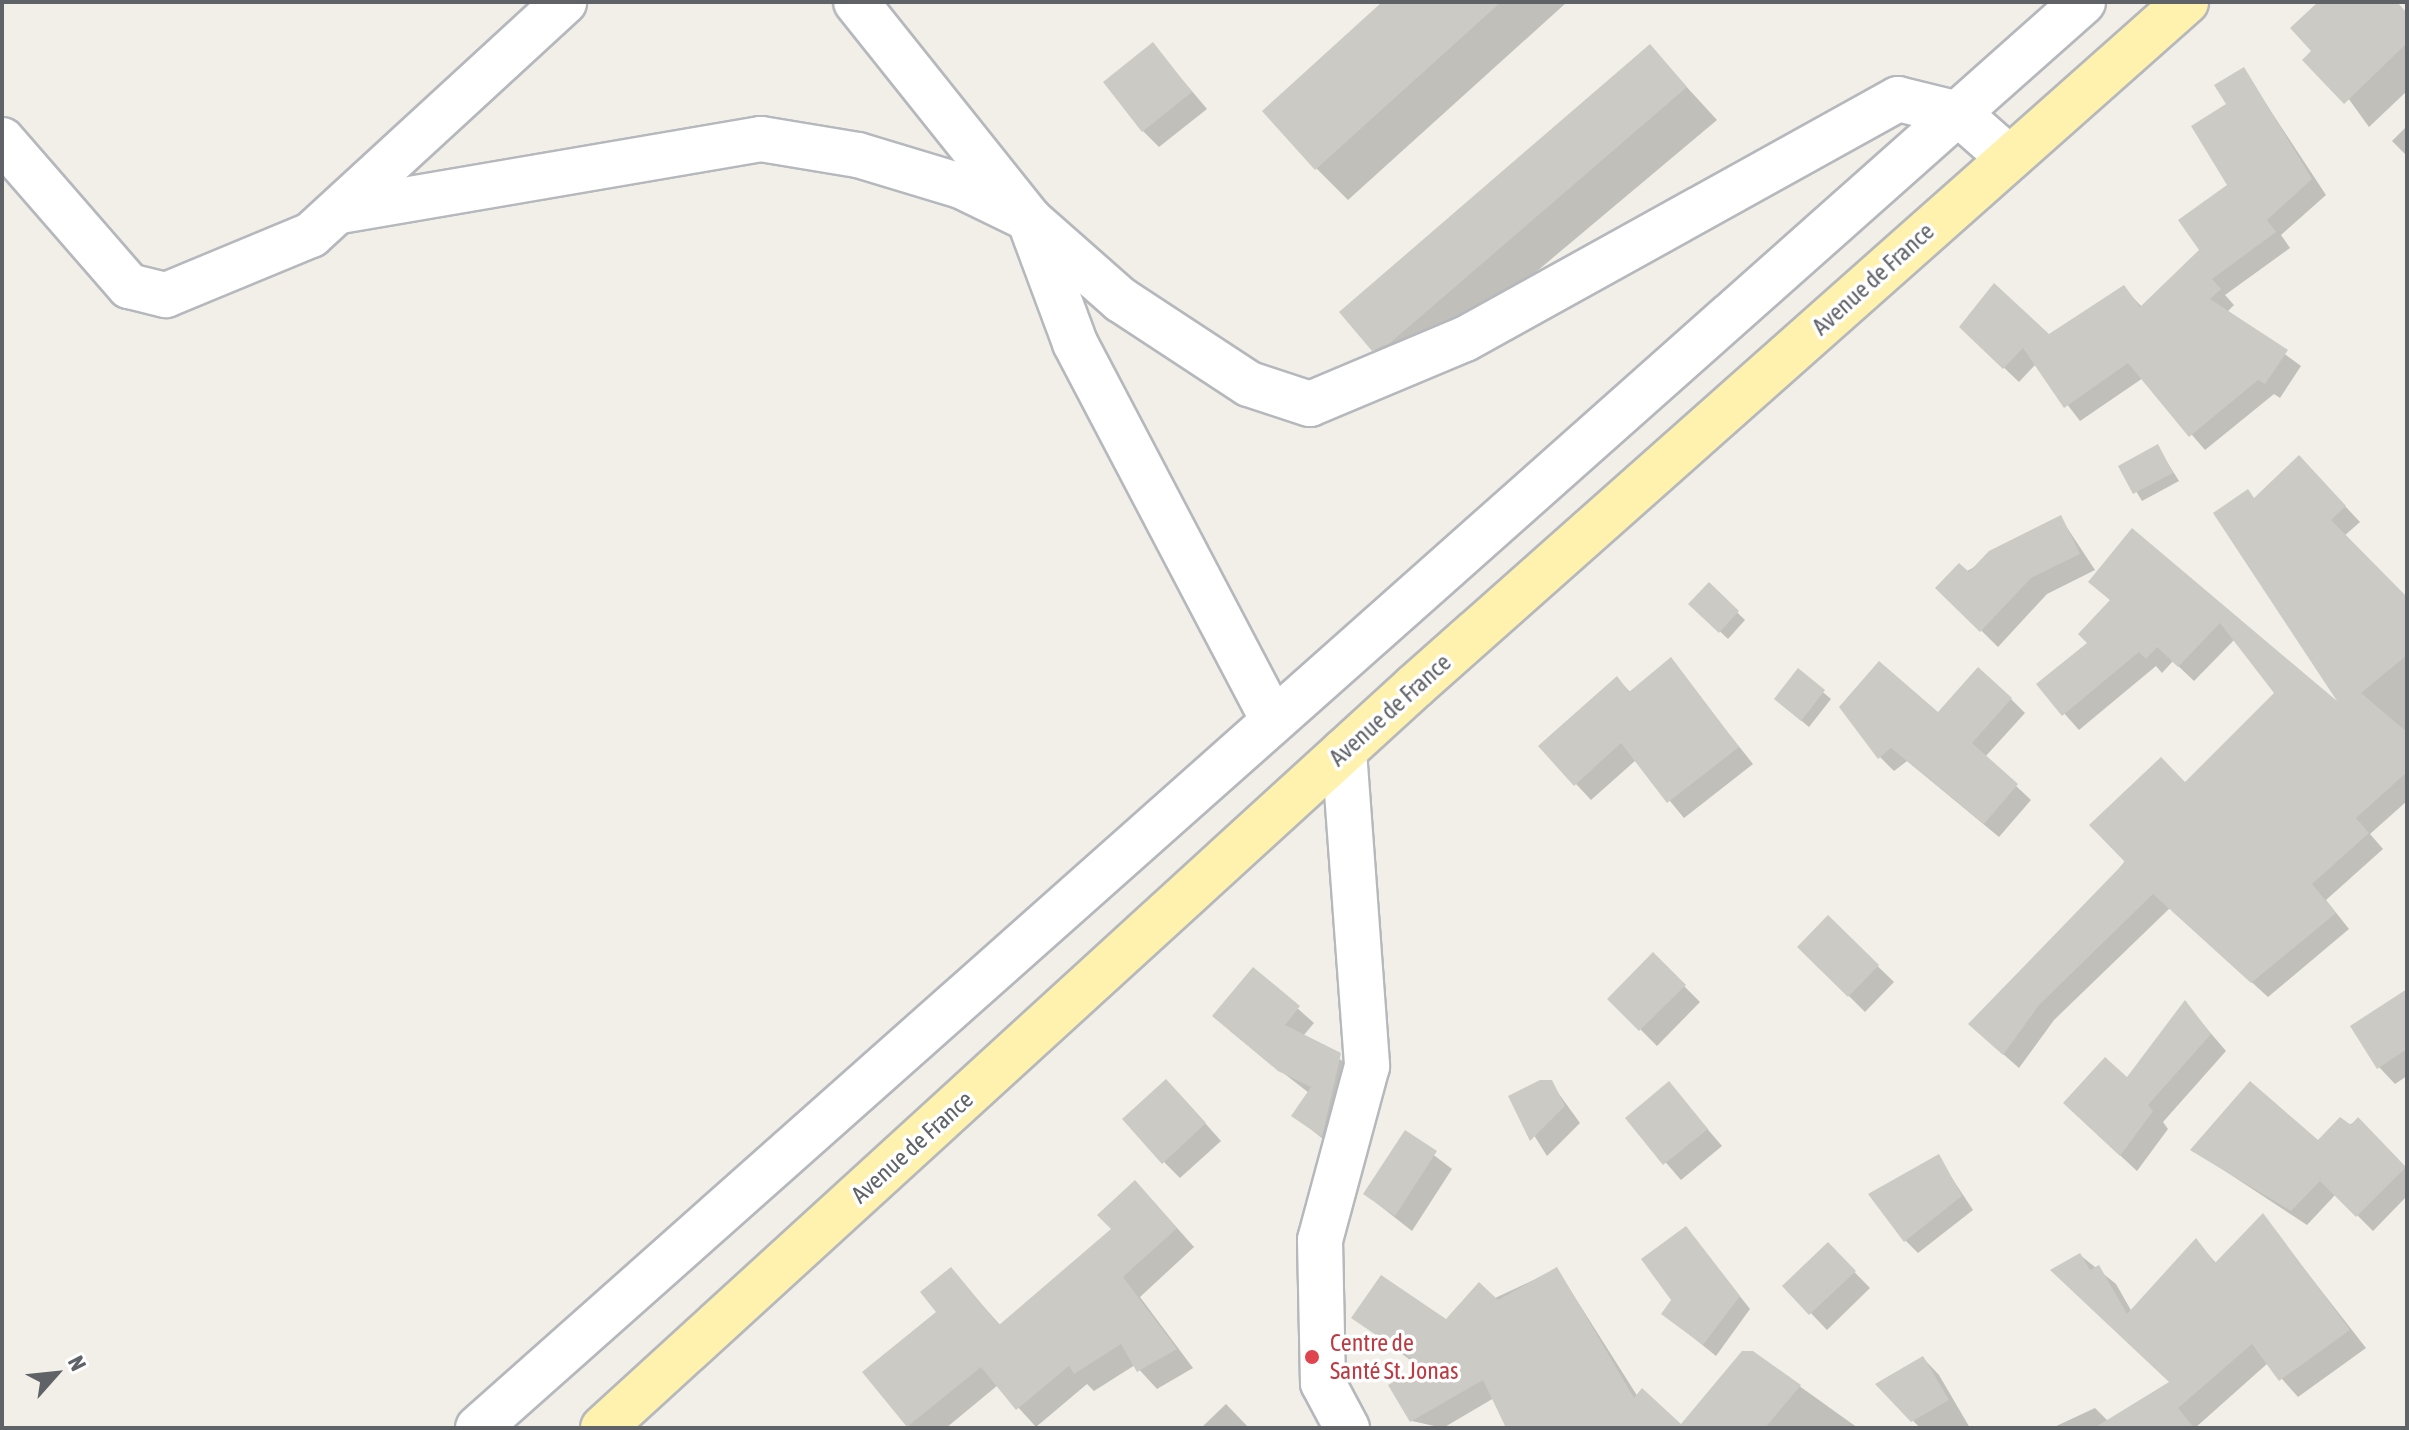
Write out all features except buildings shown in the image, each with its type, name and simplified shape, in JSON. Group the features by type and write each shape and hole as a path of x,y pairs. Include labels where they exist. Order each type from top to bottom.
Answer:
{"main road":[{"name":"Avenue de France","path":"603,1428 1344,751 2186,2"}],"street":[{"path":"2,140 129,286 166,295 243,268 311,235 564,2"},
{"path":"856,2 1029,219 1121,300 1249,384 1310,404 1362,388 1465,339 1898,99 1959,114 2009,158"},
{"path":"478,1428 1272,718 2083,2"},
{"path":"340,211 761,139 858,155 961,186 1029,219 1075,343 1272,718"},
{"path":"1344,751 1367,1066 1320,1240 1323,1383 1347,1428"}],"place":[{"name":"Centre de Santé St. Jonas","path":"1312,1357"}]}
